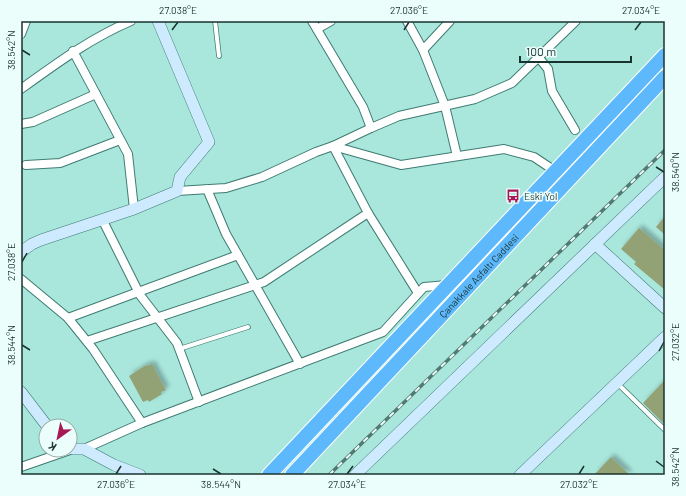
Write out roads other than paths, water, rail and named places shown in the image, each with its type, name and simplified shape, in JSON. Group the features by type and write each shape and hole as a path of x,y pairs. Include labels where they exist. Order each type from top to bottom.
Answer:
{"highway":[{"path":"269,475 665,55"},
{"name":"Çanakkale Asfaltı Caddesi","path":"292,475 665,77"}],"street":[{"path":"21,34 26,21"},
{"path":"21,89 73,51 106,32 131,21"},
{"path":"158,21 209,142 180,177 177,191"},
{"path":"312,21 363,107 371,128"},
{"path":"316,29 331,21"},
{"path":"407,21 423,50 445,106 457,156"},
{"path":"423,50 450,21"},
{"path":"21,252 32,244 134,209 177,191 226,188 262,177 399,116 475,99 512,83 576,21"},
{"path":"73,51 128,154 134,209"},
{"path":"539,58 548,69 552,91 575,130"},
{"path":"21,124 33,122 96,94"},
{"path":"26,165 60,162 120,140"},
{"path":"333,146 401,165 504,150 534,157 556,171"},
{"path":"333,146 368,213 418,293"},
{"path":"355,475 665,177"},
{"path":"207,189 226,234 300,364"},
{"path":"87,341 264,282 368,213"},
{"path":"102,219 138,292 177,343 199,402"},
{"path":"595,244 665,308"},
{"path":"68,318 238,255"},
{"path":"21,279 68,318 87,341 142,423"},
{"path":"78,447 383,332 424,287 447,285"},
{"path":"520,475 665,337"},
{"path":"21,392 41,418"},
{"path":"78,449 140,475"},
{"path":"21,467 47,458"}],"lane":[{"path":"215,21 219,56"},
{"path":"179,350 248,327"},
{"path":"617,383 665,430"}],"railway":[{"path":"329,475 665,150"}],"place":[{"name":"Eski Yol","path":"513,196"}]}
